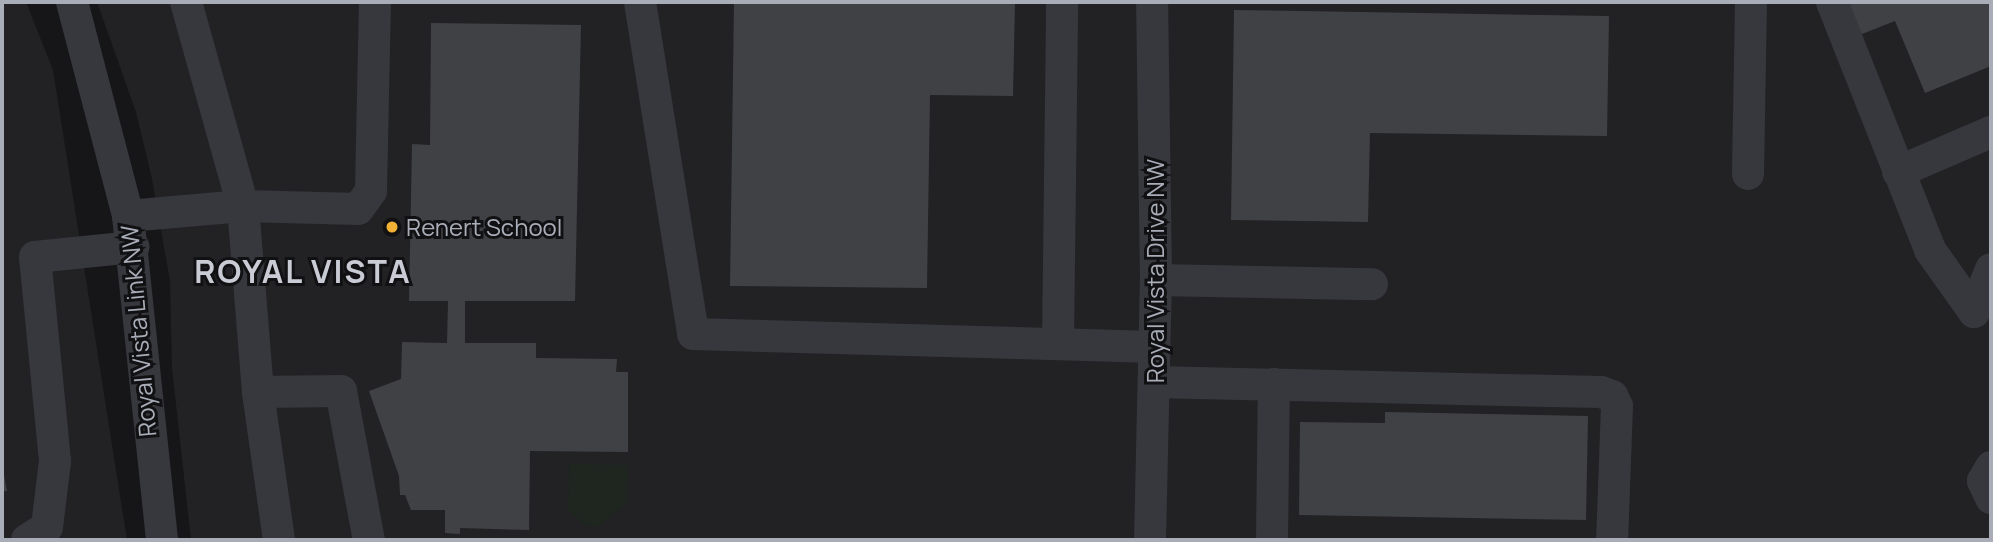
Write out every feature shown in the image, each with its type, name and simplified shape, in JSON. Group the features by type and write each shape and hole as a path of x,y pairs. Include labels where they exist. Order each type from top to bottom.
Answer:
{"street":[{"name":"Royal Vista Link NW","path":"72,2 128,216 133,247 144,401 162,540"},
{"path":"186,2 243,206 258,392 279,540"},
{"path":"128,216 243,206 358,209 371,191 375,2"},
{"path":"640,2 693,334 1155,347"},
{"path":"1058,344 1062,2"},
{"name":"Royal Vista Drive NW","path":"1150,540 1156,280 1152,2"},
{"path":"1748,174 1751,2"},
{"path":"1832,2 1930,250 1974,312 1991,269"},
{"path":"1898,172 1991,132"},
{"path":"27,540 47,527 55,461 35,257 133,247"},
{"path":"1156,280 1372,285"},
{"path":"1155,382 1612,396 1617,407 1612,540"},
{"path":"1272,540 1273,384"},
{"path":"258,392 341,391 369,540"},
{"path":"1991,467 1983,481 1991,498"}],"shaded area":[{"path":"2,2 26,2 53,70 127,540 2,540"},
{"path":"97,2 1991,2 1991,540 191,540 172,368 170,281 152,179 136,112"},
{"path":"569,464 628,465 627,503 598,527 585,525 568,510"}],"building":[{"path":"734,2 1015,2 1013,96 930,95 927,288 730,286"},
{"path":"1843,2 1991,2 1991,66 1925,93 1895,21 1857,36"},
{"path":"1234,10 1609,16 1607,136 1370,133 1368,222 1231,220"},
{"name":"Renert School","path":"431,23 581,25 575,301 465,301 465,343 536,343 536,358 617,359 616,372 628,372 628,452 530,451 529,530 460,528 460,534 445,533 445,510 411,510 405,495 400,495 399,476 369,391 401,379 402,342 447,343 448,301 409,301 412,144 430,145"},
{"path":"1385,412 1588,416 1586,520 1299,515 1300,422 1385,423"},
{"path":"2,464 7,491 2,491"}],"place":[{"name":"Renert School","path":"392,227"}],"district":[{"name":"ROYAL VISTA","path":"303,271"}]}
